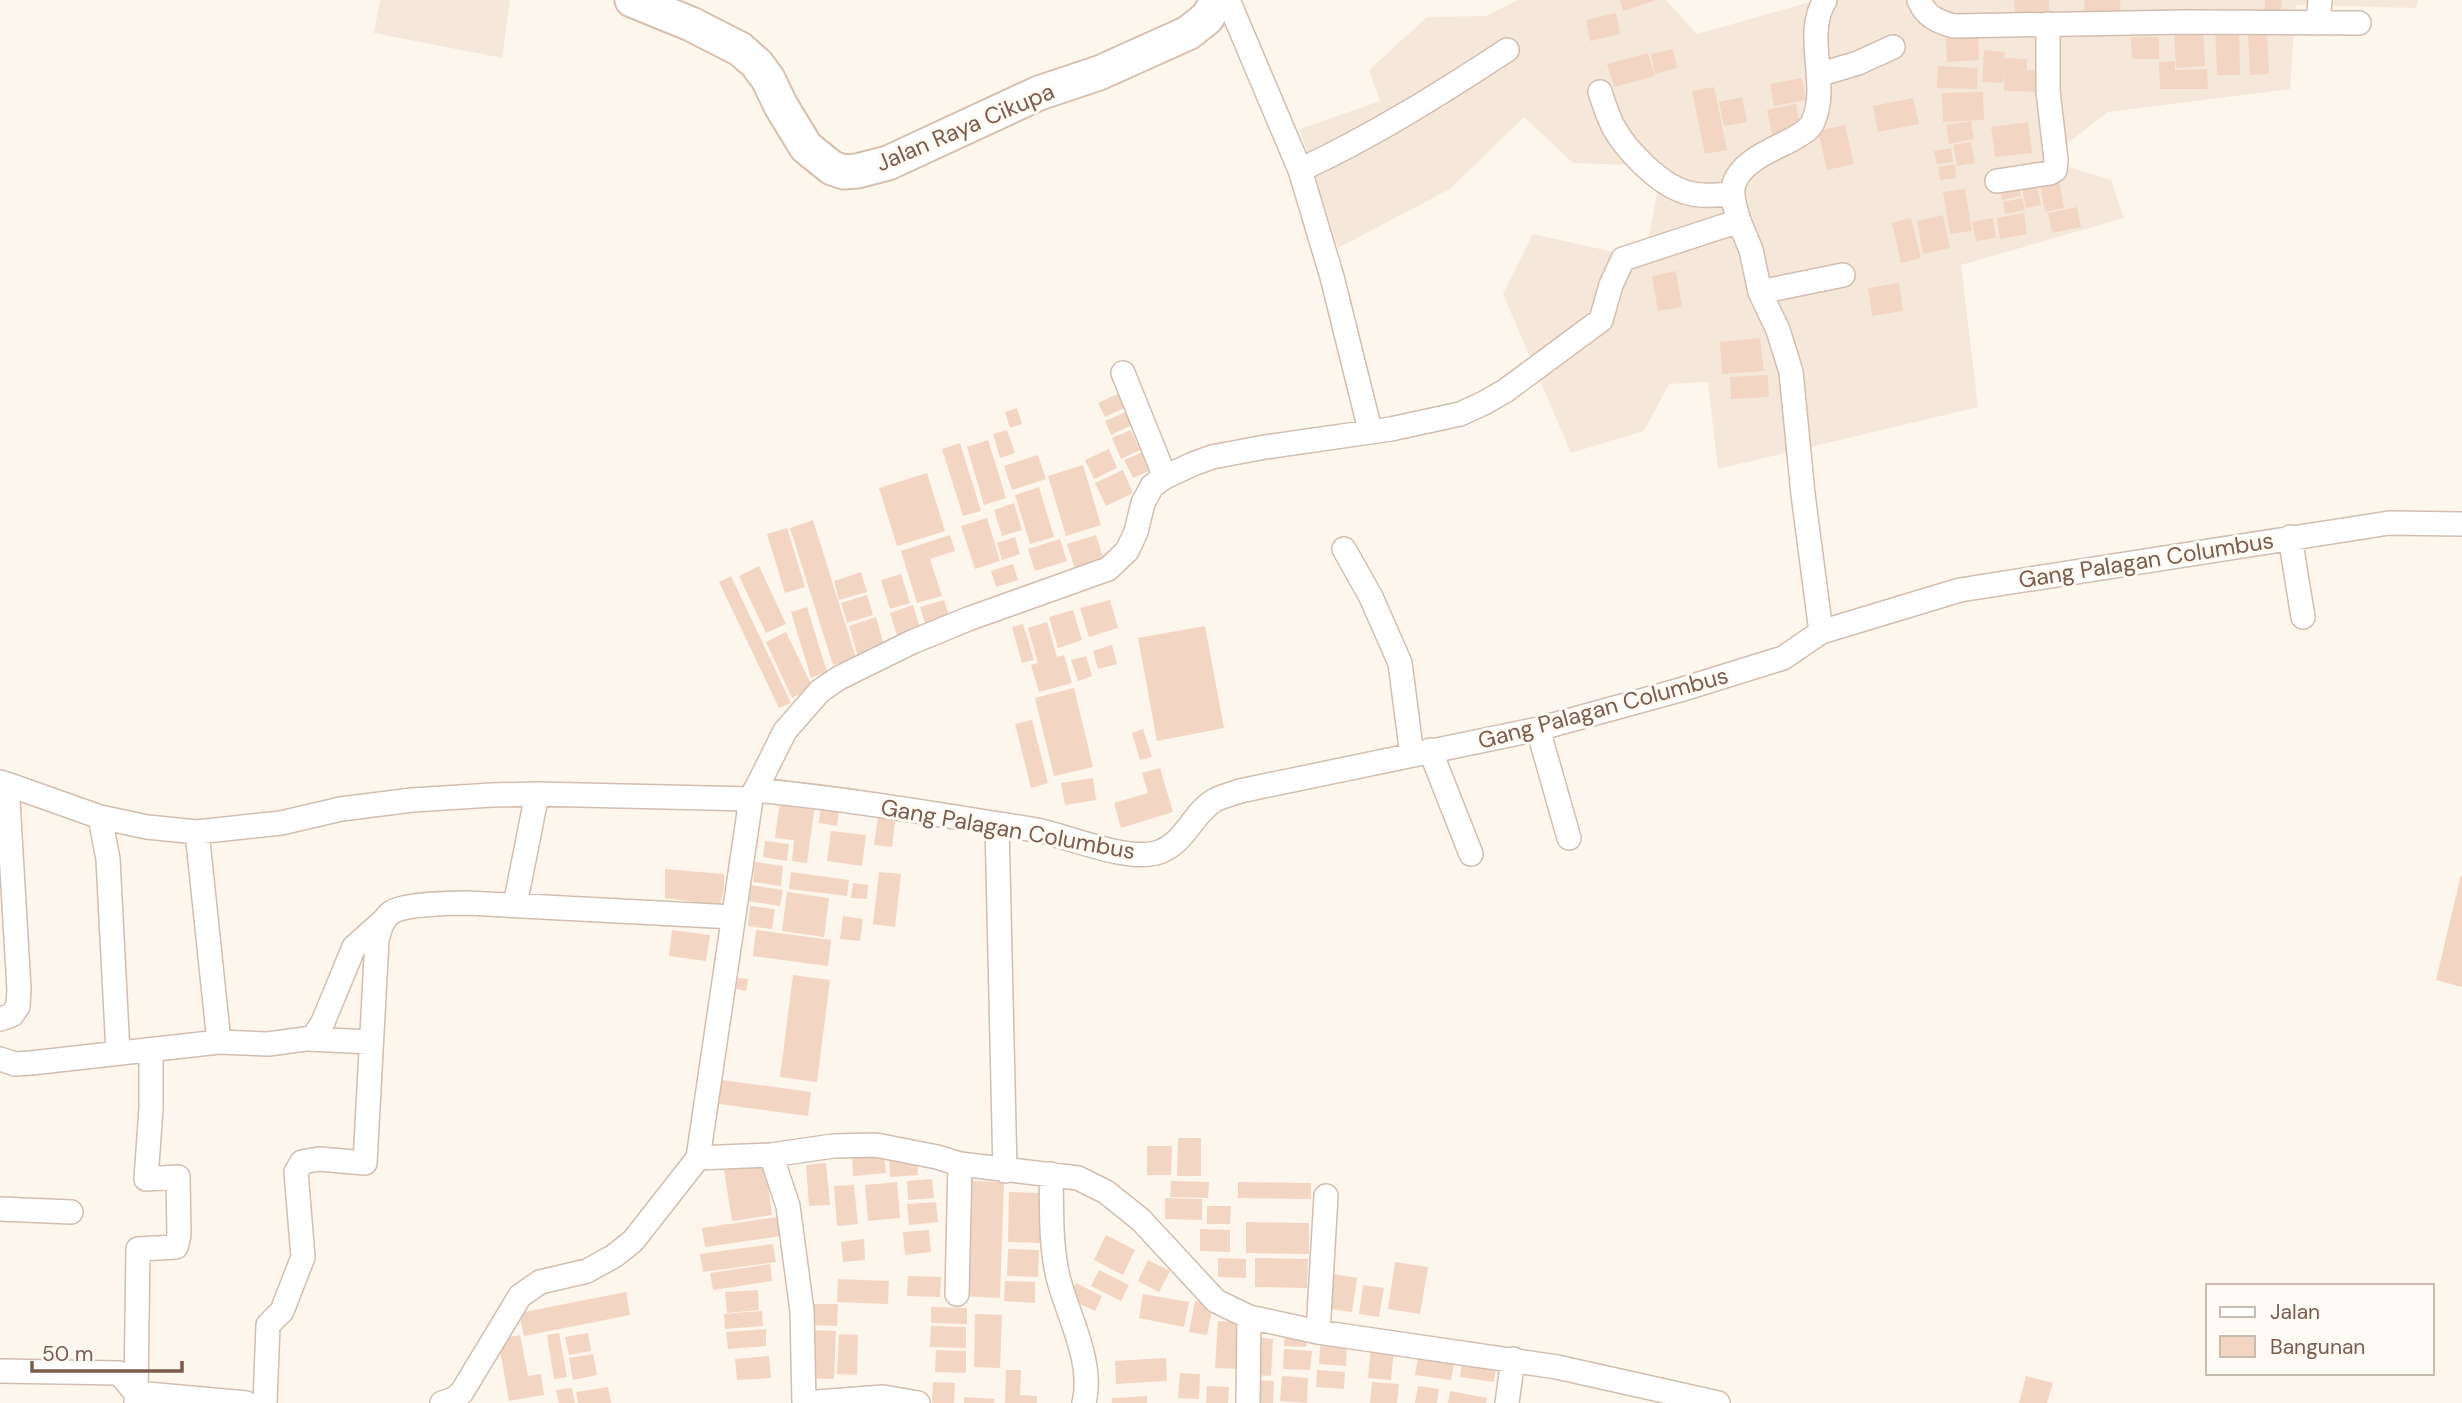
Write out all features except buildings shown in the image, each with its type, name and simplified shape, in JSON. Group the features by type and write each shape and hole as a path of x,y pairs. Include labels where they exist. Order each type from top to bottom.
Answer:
{"main road":[{"name":"Jalan Raya Cikupa","path":"632,0 691,24 740,49 757,64 768,79 806,147 832,168 844,172 888,163 1039,93 1099,73 1188,33 1207,18 1218,0"}],"street":[{"path":"1228,0 1296,162 1332,277 1370,430"},
{"path":"1821,632 1791,372 1778,330 1760,292 1751,250 1739,221 1733,194 1734,184 1741,172 1762,156 1807,131 1813,124 1817,108 1816,29 1825,0"},
{"path":"1919,0 1920,5 1936,21 1954,26 2048,24 2184,11 2319,11 2359,23"},
{"path":"1997,181 2055,170 2048,91 2048,24"},
{"path":"1818,75 1858,63 1893,47"},
{"path":"1296,162 1353,145 1507,50"},
{"path":"1600,92 1614,128 1638,160 1672,187 1700,195 1733,194"},
{"path":"459,1399 520,1296 540,1282 587,1271 634,1241 698,1158 753,795 785,731 820,691 839,678 912,642 1108,569 1127,551 1136,532 1143,503 1152,486 1165,477 1212,457 1265,446 1391,429 1460,414 1505,391 1601,320 1611,285 1623,259 1739,221"},
{"path":"1760,292 1843,275"},
{"path":"1123,373 1165,477"},
{"name":"Gang Palagan Columbus","path":"4,783 100,817 147,827 197,832 281,823 341,809 412,800 537,794 813,796 1062,835 1118,851 1156,853 1185,834 1214,800 1240,792 1538,729 1783,658 1821,632 1960,590 2389,523 2462,524"},
{"path":"2290,537 2303,617"},
{"path":"1344,549 1371,597 1400,663 1421,753 1471,853"},
{"path":"1538,729 1569,838"},
{"path":"0,1018 12,1015 18,1006 4,783"},
{"path":"515,905 537,794"},
{"path":"100,817 108,859 118,1053"},
{"path":"997,825 1005,1171"},
{"path":"197,832 219,1042"},
{"path":"309,1039 316,1036 354,947 394,911 435,904 468,903 733,917"},
{"path":"265,1403 268,1325 282,1311 303,1257 296,1172 302,1161 320,1159 365,1163 377,940 382,922"},
{"path":"0,1059 31,1063 219,1042 268,1044 309,1039 370,1042"},
{"path":"136,1398 138,1249 176,1247 179,1236 178,1177 146,1179 151,1108 151,1050"},
{"path":"698,1158 771,1155 832,1146 876,1145 960,1164 1078,1178 1106,1192 1141,1220 1216,1301 1249,1317 1318,1332 1513,1359 1609,1377 1718,1403"},
{"path":"771,1155 788,1206 802,1311 804,1403 884,1397 918,1403"},
{"path":"957,1294 960,1164"},
{"path":"1051,1174 1052,1238 1058,1276 1085,1369 1084,1403"},
{"path":"1318,1332 1326,1196"},
{"path":"0,1209 71,1212"},
{"path":"1248,1403 1249,1317"},
{"path":"1507,1403 1513,1359"},
{"path":"0,1371 118,1373 136,1398"},
{"path":"136,1398 246,1403"}],"shaded area":[{"path":"380,0 510,0 502,58 374,33"},
{"path":"1518,0 1666,0 1697,34 1817,0 2418,0 2416,8 2296,5 2290,89 2108,112 2046,160 2111,180 2124,218 1961,265 1978,407 1718,469 1708,382 1669,384 1644,431 1571,453 1503,294 1533,234 1645,259 1662,166 1573,163 1524,117 1450,189 1338,248 1300,129 1380,101 1369,70 1427,17 1486,16"}]}
